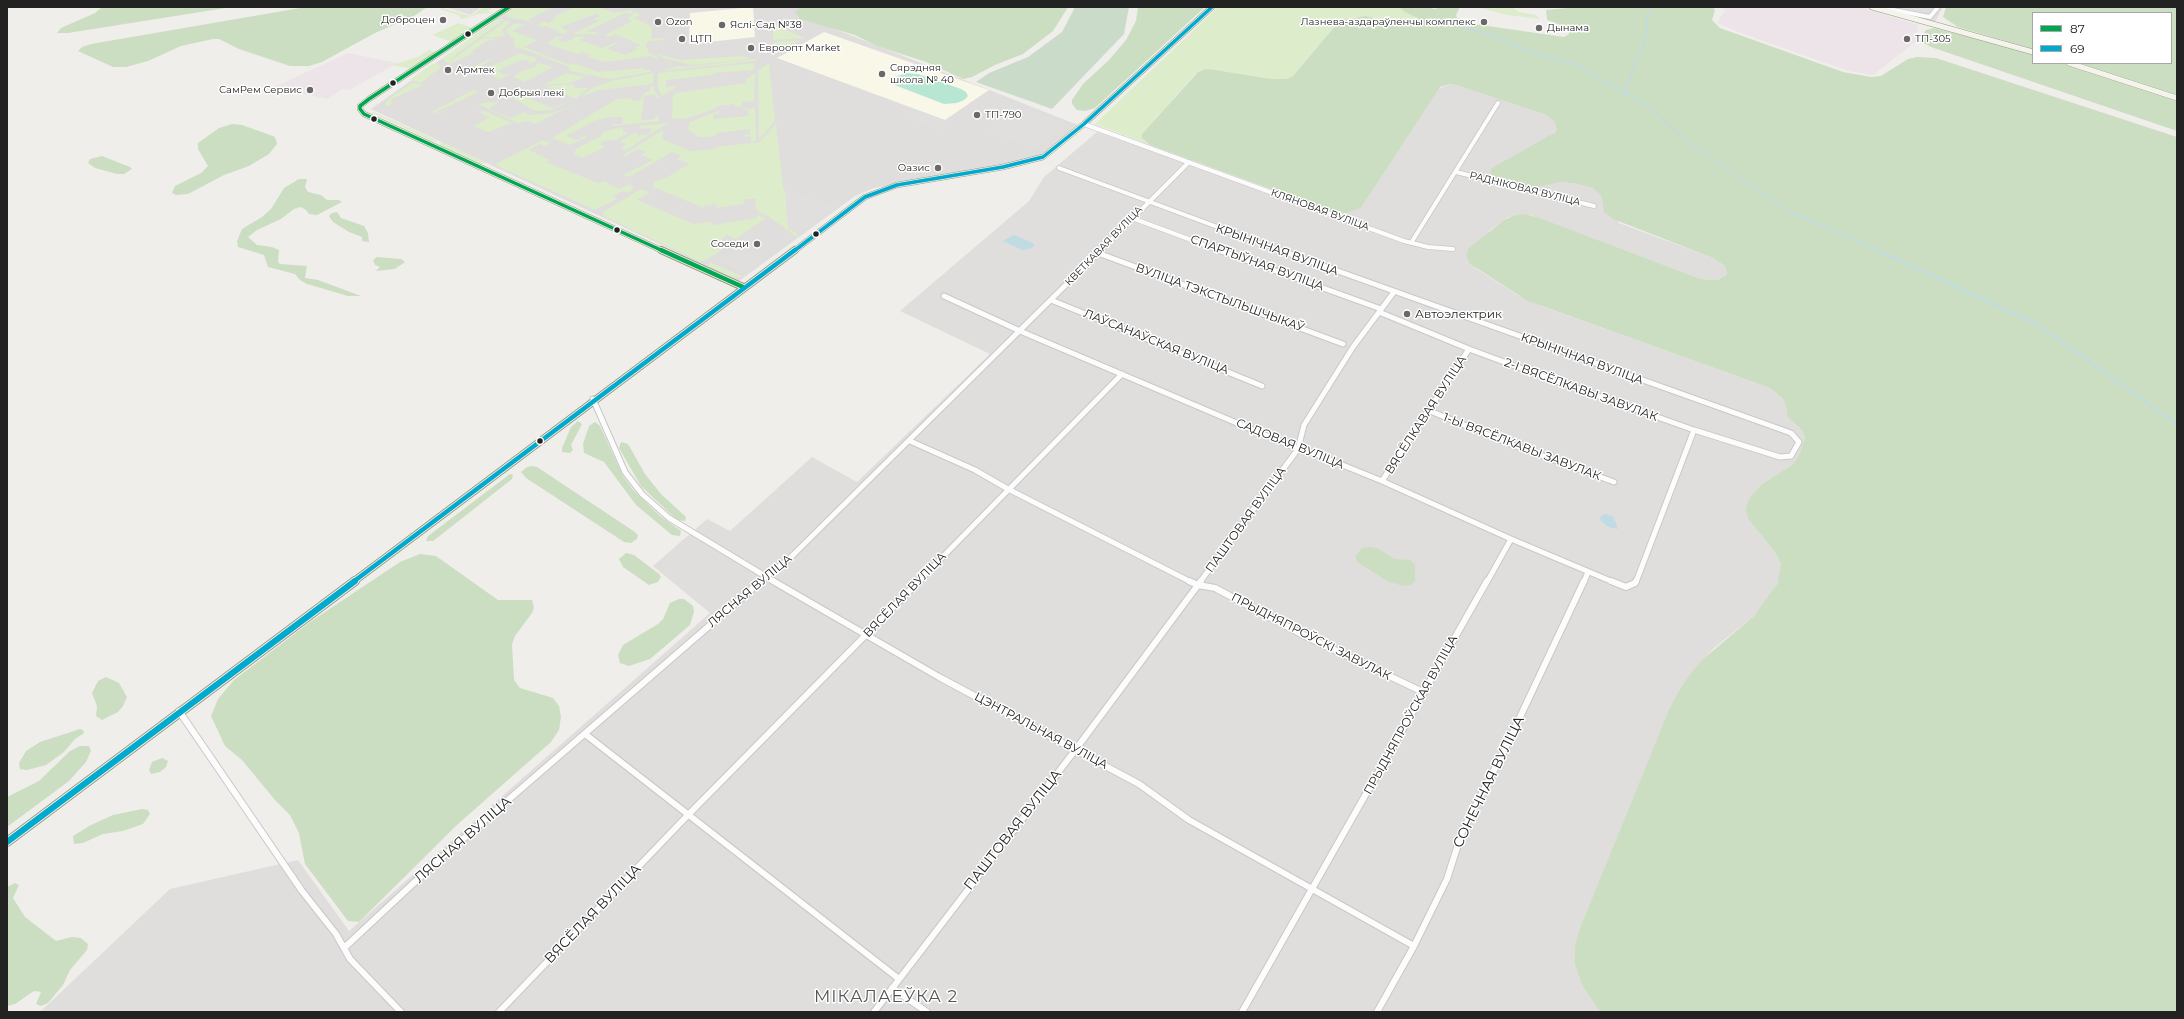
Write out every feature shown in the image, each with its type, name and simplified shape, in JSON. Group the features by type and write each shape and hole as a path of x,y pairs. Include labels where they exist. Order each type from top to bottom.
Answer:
{"main road":[{"path":"509,7 360,106 360,109 364,114 742,287"},
{"path":"7,842 179,710 742,287 865,197 896,185 1035,160 1060,145 1212,7"},
{"path":"1873,7 2032,52"},
{"path":"2072,64 2177,98"}],"street":[{"path":"1873,7 1932,17 1938,7"},
{"name":"РАДНІКОВАЯ ВУЛІЦА","path":"1410,243 1498,103"},
{"name":"КЛЯНОВАЯ ВУЛІЦА","path":"1084,124 1410,243 1453,249"},
{"name":"КВЕТКАВАЯ ВУЛІЦА","path":"1020,331 1147,202 1189,162"},
{"name":"КРЫНІЧНАЯ ВУЛІЦА","path":"1059,168 1147,202 1394,292 1791,433 1799,442 1791,456 1780,457 1694,430"},
{"name":"РАДНІКОВАЯ ВУЛІЦА","path":"1456,172 1594,206"},
{"name":"СПАРТЫЎНАЯ ВУЛІЦА","path":"1132,218 1380,310"},
{"name":"ВУЛІЦА ТЭКСТЫЛЬШЧЫКАЎ","path":"1098,253 1343,344"},
{"name":"ПАШТОВАЯ ВУЛІЦА","path":"874,1012 1076,749 1298,449 1307,421 1353,347 1394,292"},
{"name":"САДОВАЯ ВУЛІЦА","path":"944,296 1020,331 1298,449 1382,481 1498,532 1510,539 1588,572 1626,586 1635,583 1694,430"},
{"name":"ЛАЎСАНАЎСКАЯ ВУЛІЦА","path":"1051,300 1262,386"},
{"path":"1380,310 1469,349"},
{"name":"ЛЯСНАЯ ВУЛІЦА","path":"344,948 433,865 751,588 767,578 790,558 1020,331"},
{"name":"2-І ВЯСЁЛКАВЫ ЗАВУЛАК","path":"1469,349 1694,430"},
{"name":"ВЯСЁЛКАВАЯ ВУЛІЦА","path":"1382,481 1430,411 1469,349"},
{"name":"ВЯСЁЛАЯ ВУЛІЦА","path":"499,1012 688,816 1122,374"},
{"name":"ЦЭНТРАЛЬНАЯ ВУЛІЦА","path":"593,399 625,472 642,494 669,518 767,578 866,635 1065,746 1076,749 1139,784 1189,820 1312,890"},
{"name":"1-Ы ВЯСЁЛКАВЫ ЗАВУЛАК","path":"1430,411 1513,445 1614,482"},
{"path":"910,441 975,470 1008,489"},
{"name":"ПАШТОВАЯ ВУЛІЦА","path":"1008,489 1198,584"},
{"name":"ПРЫДНЯПРОЎСКАЯ ВУЛІЦА","path":"1242,1012 1510,539"},
{"name":"СОНЕЧНАЯ ВУЛІЦА","path":"1377,1012 1414,946 1447,879 1462,832 1505,749 1588,572"},
{"name":"ПРЫДНЯПРОЎСКІ ЗАВУЛАК","path":"1198,584 1215,588 1307,636 1423,692"},
{"path":"179,710 302,891 344,948 350,959 401,1012"},
{"path":"585,734 688,816 899,979"},
{"path":"1312,890 1414,946"},
{"path":"892,988 927,1012"}],"shaded area":[{"path":"446,7 481,7 470,15"},
{"path":"515,7 807,7 797,14 1078,125 1036,159 874,188 855,196 739,281 371,109"},
{"name":"Яслі-Сад №38","path":"753,7 755,37 689,44 690,13"},
{"path":"1720,7 1861,7 1918,25 1915,42 1873,75 1849,71 1738,32 1717,23 1725,10"},
{"path":"1865,7 1943,7 1935,22 1890,11"},
{"name":"Сярэдняя школа № 40","path":"824,32 989,90 945,120 777,58"},
{"path":"348,53 398,63 349,90 343,89 327,99 274,87"},
{"path":"1450,84 1466,87 1544,114 1554,121 1557,129 1550,136 1532,187 1561,182 1593,188 1600,193 1619,223 1713,258 1725,266 1727,274 1718,280 1701,279 1531,215 1508,217 1489,231 1475,268 1518,295 1541,306 1770,388 1782,398 1785,403 1787,413 1801,429 1805,437 1798,457 1793,464 1762,484 1750,497 1749,520 1777,555 1781,565 1781,575 1771,595 1754,616 1714,648 1690,674 1583,987 1600,1012 40,1012 170,889 298,860 349,931 710,613 653,566 707,519 730,531 812,457 857,482 990,354 900,311 1029,201 1044,177 1097,132 1339,213 1361,208 1438,89"},
{"path":"1021,108 1068,124 1036,149 988,132"},
{"path":"911,109 951,123 941,131 901,116"},
{"path":"785,190 836,207 800,234 788,229"},
{"path":"736,250 759,260 742,272 719,262"}],"green space":[{"path":"102,7 232,7 68,33 57,33 61,28 95,13"},
{"path":"306,7 427,7 414,16 375,33 322,62 309,66 290,66 239,49 219,39 181,46 148,61 126,67 113,67 78,51 82,47 91,44"},
{"path":"484,7 494,7 488,11 493,13 478,14 463,19 459,17 461,16 440,9 442,8 470,16"},
{"path":"515,7 553,7 528,20 537,23 507,17 505,14"},
{"path":"575,7 598,7 614,13 632,10 631,14 625,13 587,31 600,33 598,34 572,34 601,20 592,20 600,16 597,13 561,27 567,31 576,28 563,34 557,33 559,31 546,26 542,27 536,25 544,21 548,23 555,20 552,18"},
{"path":"801,7 1068,7 1053,31 1023,54 995,65 972,77 963,79 926,62 877,46 855,35 800,19 795,12"},
{"path":"1075,7 1129,7 1124,34 1052,109 976,82 989,73 1028,57 1062,32"},
{"path":"1138,7 1205,7 1095,108 1085,111 1077,110 1072,104 1072,100 1083,84 1109,60 1126,40 1136,21"},
{"path":"1218,7 1399,7 1420,19 1422,24 1414,27 1371,17 1354,17 1336,25 1293,76 1287,80 1271,79 1216,70 1202,70 1195,74 1142,134 1142,138 1150,145 1095,124"},
{"path":"1399,7 1425,7 1435,9 1440,7 1460,7 1456,15 1457,18 1467,23 1564,37 1569,34 1569,28 1547,20 1546,10 1579,7 1713,7 1715,10 1712,20 1720,28 1843,72 1871,77 1881,76 1908,59 1917,57 1936,58 2177,137 2177,1012 1600,1012 1583,987 1575,964 1575,945 1581,926 1669,710 1679,691 1690,674 1702,660 1754,616 1777,584 1781,565 1777,555 1749,520 1746,512 1747,505 1750,497 1762,484 1793,464 1798,457 1805,437 1801,429 1788,417 1785,403 1782,398 1770,388 1528,301 1470,264 1466,255 1469,248 1504,220 1513,216 1524,214 1537,217 1701,279 1718,280 1727,274 1725,266 1713,258 1613,219 1604,212 1602,197 1593,188 1561,182 1537,187 1527,187 1494,178 1490,172 1492,168 1554,133 1557,129 1554,121 1544,114 1460,86 1450,84 1440,87 1361,208 1346,213 1334,212 1150,145 1142,138 1142,134 1198,72 1206,69 1271,79 1287,79 1293,76 1336,25 1344,20 1365,16 1414,27 1422,24 1420,19 1405,12"},
{"path":"1476,7 1512,7 1519,12 1536,15 1540,19 1507,15"},
{"path":"1946,7 2177,7 2177,96 2081,64 2172,64 2172,12 2032,12 2032,49 1958,27 1943,17"},
{"path":"635,11 640,15 635,18 652,27 651,39 665,38 665,40 650,41 646,44 648,52 656,56 658,59 650,56 604,62 588,57 591,55 582,52 578,54 547,44 556,37 563,37 557,40 564,42 573,39 572,37 587,36 580,40 602,48 616,42 618,43 607,49 626,55 637,49 635,48 640,45 615,34 609,37 605,35 632,21 628,19"},
{"path":"505,19 459,52 448,63 442,59 480,31 488,28 486,27 493,22"},
{"path":"507,20 510,23 502,30 505,36 482,38"},
{"path":"458,23 473,28 457,41 449,41 432,35"},
{"path":"515,23 531,26 523,25 512,31 537,40 524,47 570,65 573,63 598,72 644,68 645,70 651,70 650,72 610,79 570,71 570,68 567,66 520,48 517,49 514,45 514,39 505,30"},
{"path":"773,25 805,38 773,40"},
{"path":"1934,28 2032,54 2032,64 2065,64 2177,100 2177,131 1931,47 1922,42 1921,38 1926,30"},
{"path":"499,38 487,41 471,52 474,53 450,64 448,63 480,39"},
{"path":"801,40 772,54 773,42"},
{"path":"429,50 438,52 412,69 392,65 418,57"},
{"path":"519,53 536,58 536,61 528,64 530,61 523,59 497,71 504,75 512,73 501,79 492,76 494,75 489,72 492,70 489,68 482,71 498,63 491,60 477,69 473,67 490,59 500,63"},
{"path":"655,53 680,60 742,56 751,59 692,65 665,59"},
{"path":"756,59 756,61 661,71 679,66 685,67"},
{"path":"539,63 553,67 525,82 514,77 520,72 537,66 536,64"},
{"path":"755,63 752,72 749,70 714,73 713,75 666,80 666,87 676,86 662,96 658,89 658,73"},
{"path":"769,63 775,121 759,139 758,71"},
{"path":"432,64 439,64 441,67 421,83 410,80"},
{"path":"566,73 585,77 570,83 544,85"},
{"path":"654,73 653,84 599,90 581,97 592,88 611,81"},
{"path":"755,73 754,101 742,102 742,106 735,107 735,104 718,106 714,109 685,119 672,118 673,96 676,93 746,83 747,79"},
{"path":"906,73 918,74 961,89 966,92 968,96 964,100 957,103 944,104 892,84 892,78"},
{"path":"412,83 423,85 392,99 391,105 385,105 387,100"},
{"path":"573,84 575,88 588,88 576,99 545,86"},
{"path":"651,86 654,86 654,91 660,97 657,98 654,94 644,96 641,120 655,119 655,116 659,116 659,121 613,126 613,124 622,124 623,117 609,117 593,121 566,136 577,140 584,136 587,137 570,145 552,138 617,99 631,98 634,101 641,100 644,93 650,91"},
{"path":"473,90 479,92 436,112 444,116 432,112"},
{"path":"520,95 553,108 568,102 552,110 536,111 512,98"},
{"path":"500,101 489,109 511,118 523,112 530,115 553,113 575,104 535,124 528,121 517,123 478,104"},
{"path":"755,108 756,141 751,142 751,136 744,137 744,135 750,134 750,129 717,133 715,136 706,137 699,137 688,130 690,122 715,112 722,111 713,115 713,119 748,116 749,110 743,109"},
{"path":"482,111 512,123 488,132 474,126 490,117 481,113"},
{"path":"371,112 374,112 438,141 432,141"},
{"path":"668,123 626,150 620,148 626,144 620,141 636,132 637,135 650,134 651,128 639,129 640,126"},
{"path":"232,124 242,125 275,137 277,144 269,154 249,166 224,175 188,194 176,195 172,193 175,186 201,173 208,166 198,149 198,143 219,128"},
{"path":"776,124 783,186 798,238 768,216 759,212 755,208 756,199 743,199 744,204 716,208 717,204 704,206 704,208 653,187 654,182 664,179 689,164 677,159 681,156 672,152 629,177 623,175 653,160 641,155 646,152 638,149 625,156 623,155 663,130 662,139 690,151 717,149 717,147 759,142"},
{"path":"623,128 623,132 629,132 618,139 604,141 600,144 605,147 583,158 574,154 577,148 601,136 604,132"},
{"path":"543,140 550,143 545,146 539,144 529,150 550,160 546,162 598,183 604,181 619,189 630,184 634,188 628,193 622,191 613,196 617,199 595,210 497,166 496,164 503,160"},
{"path":"442,142 486,163 481,164 439,146"},
{"path":"102,156 132,169 124,174 117,174 95,168 88,163 90,159"},
{"path":"299,179 307,179 305,187 308,192 321,195 327,200 339,200 342,202 317,215 309,214 301,207 294,209 281,219 257,230 248,237 257,245 272,247 279,250 278,262 280,264 307,266 305,278 318,280 361,296 348,296 307,284 300,280 295,274 268,267 264,255 238,247 237,241 242,229 262,217 271,209 284,188"},
{"path":"641,189 650,192 637,200 693,224 711,222 713,225 757,218 757,215 766,218 736,239 727,235 721,240 730,244 705,261 699,261 603,216 604,211"},
{"path":"337,212 341,218 364,226 368,233 369,242 362,241 362,237 349,232 333,222 329,216 332,213"},
{"path":"377,257 401,259 405,262 395,269 376,271 380,267 375,265 373,260"},
{"path":"709,262 744,277 732,277 708,266"},
{"path":"578,421 582,424 571,445 573,450 570,453 562,452 562,448 571,427"},
{"path":"595,422 600,426 623,476 634,491 660,516 681,531 680,536 672,535 636,505 604,462 584,453 583,444 589,426"},
{"path":"621,442 628,444 645,474 661,494 686,517 685,521 677,520 641,486 619,448"},
{"path":"527,467 537,467 635,532 638,535 637,539 631,543 624,542 526,478 521,472"},
{"path":"510,474 513,475 512,479 433,541 426,541 428,536"},
{"path":"1362,548 1377,548 1395,559 1410,560 1415,565 1415,581 1411,585 1404,586 1389,582 1357,562 1355,557"},
{"path":"626,553 634,555 659,574 661,577 658,582 649,585 623,567 619,559"},
{"path":"420,554 436,556 498,600 532,600 534,608 532,613 515,636 512,644 514,680 520,688 553,698 559,706 561,717 559,730 551,742 458,824 359,922 348,921 305,864 299,833 290,815 275,800 242,760 225,746 211,716 218,699 234,680 310,622 400,562"},
{"path":"679,599 684,599 693,606 694,612 690,625 650,659 629,666 620,663 618,655 623,645 658,624 663,619 670,603"},
{"path":"106,677 119,683 127,697 123,706 118,712 102,720 96,716 97,706 92,693 98,681"},
{"path":"80,729 83,730 84,733 75,739 64,752 46,765 27,770 20,769 19,763 26,751 40,742"},
{"path":"80,746 89,746 91,751 86,762 69,781 7,827 7,797 39,781 70,751"},
{"path":"162,758 168,761 166,767 160,772 151,774 149,770 152,762"},
{"path":"142,809 148,810 150,814 143,824 123,831 103,834 83,843 74,844 73,836 91,825 113,815"},
{"path":"15,883 19,885 13,898 25,917 56,941 72,937 81,938 88,944 87,950 70,970 63,985 48,1003 41,1006 36,1004 41,992 34,991 15,1004 7,1006 7,887"}],"water":[{"path":"1014,235 1033,243 1034,246 1029,249 1022,250 1003,241"},
{"path":"1605,514 1613,516 1618,529 1609,527 1602,522 1599,518"}],"waterway":[{"path":"1624,92 1645,40 1649,7"},
{"path":"1449,23 1492,35 1538,55 1574,64 1648,106 1685,140 1790,211 1880,251"},
{"path":"1877,250 2037,324 2177,424"}],"transit line":[{"name":"87","path":"509,7 369,99 360,106 360,109 364,114 743,287"},
{"name":"69","path":"7,842 865,197 897,185 1003,167 1043,157 1060,145 1084,124 1212,7"}],"place":[{"name":"Доброцен","path":"443,20"},
{"name":"Ozon","path":"658,22"},
{"name":"Лазнева-аздараўленчы комплекс","path":"1484,22"},
{"name":"Яслі-Сад №38","path":"722,25"},
{"name":"Дынама","path":"1539,28"},
{"name":"ЦТП","path":"682,39"},
{"name":"ТП-305","path":"1907,39"},
{"name":"Евроопт Market","path":"751,48"},
{"name":"Армтек","path":"448,70"},
{"name":"Сярэдняя школа № 40","path":"882,74"},
{"name":"СамРем Сервис","path":"310,90"},
{"name":"Добрыя лекі","path":"491,93"},
{"name":"ТП-790","path":"977,115"},
{"name":"Оазис","path":"938,168"},
{"name":"Соседи","path":"757,244"},
{"name":"Автоэлектрик","path":"1407,314"}],"district":[{"name":"МІКАЛАЕЎКА 2","path":"886,997"}]}
